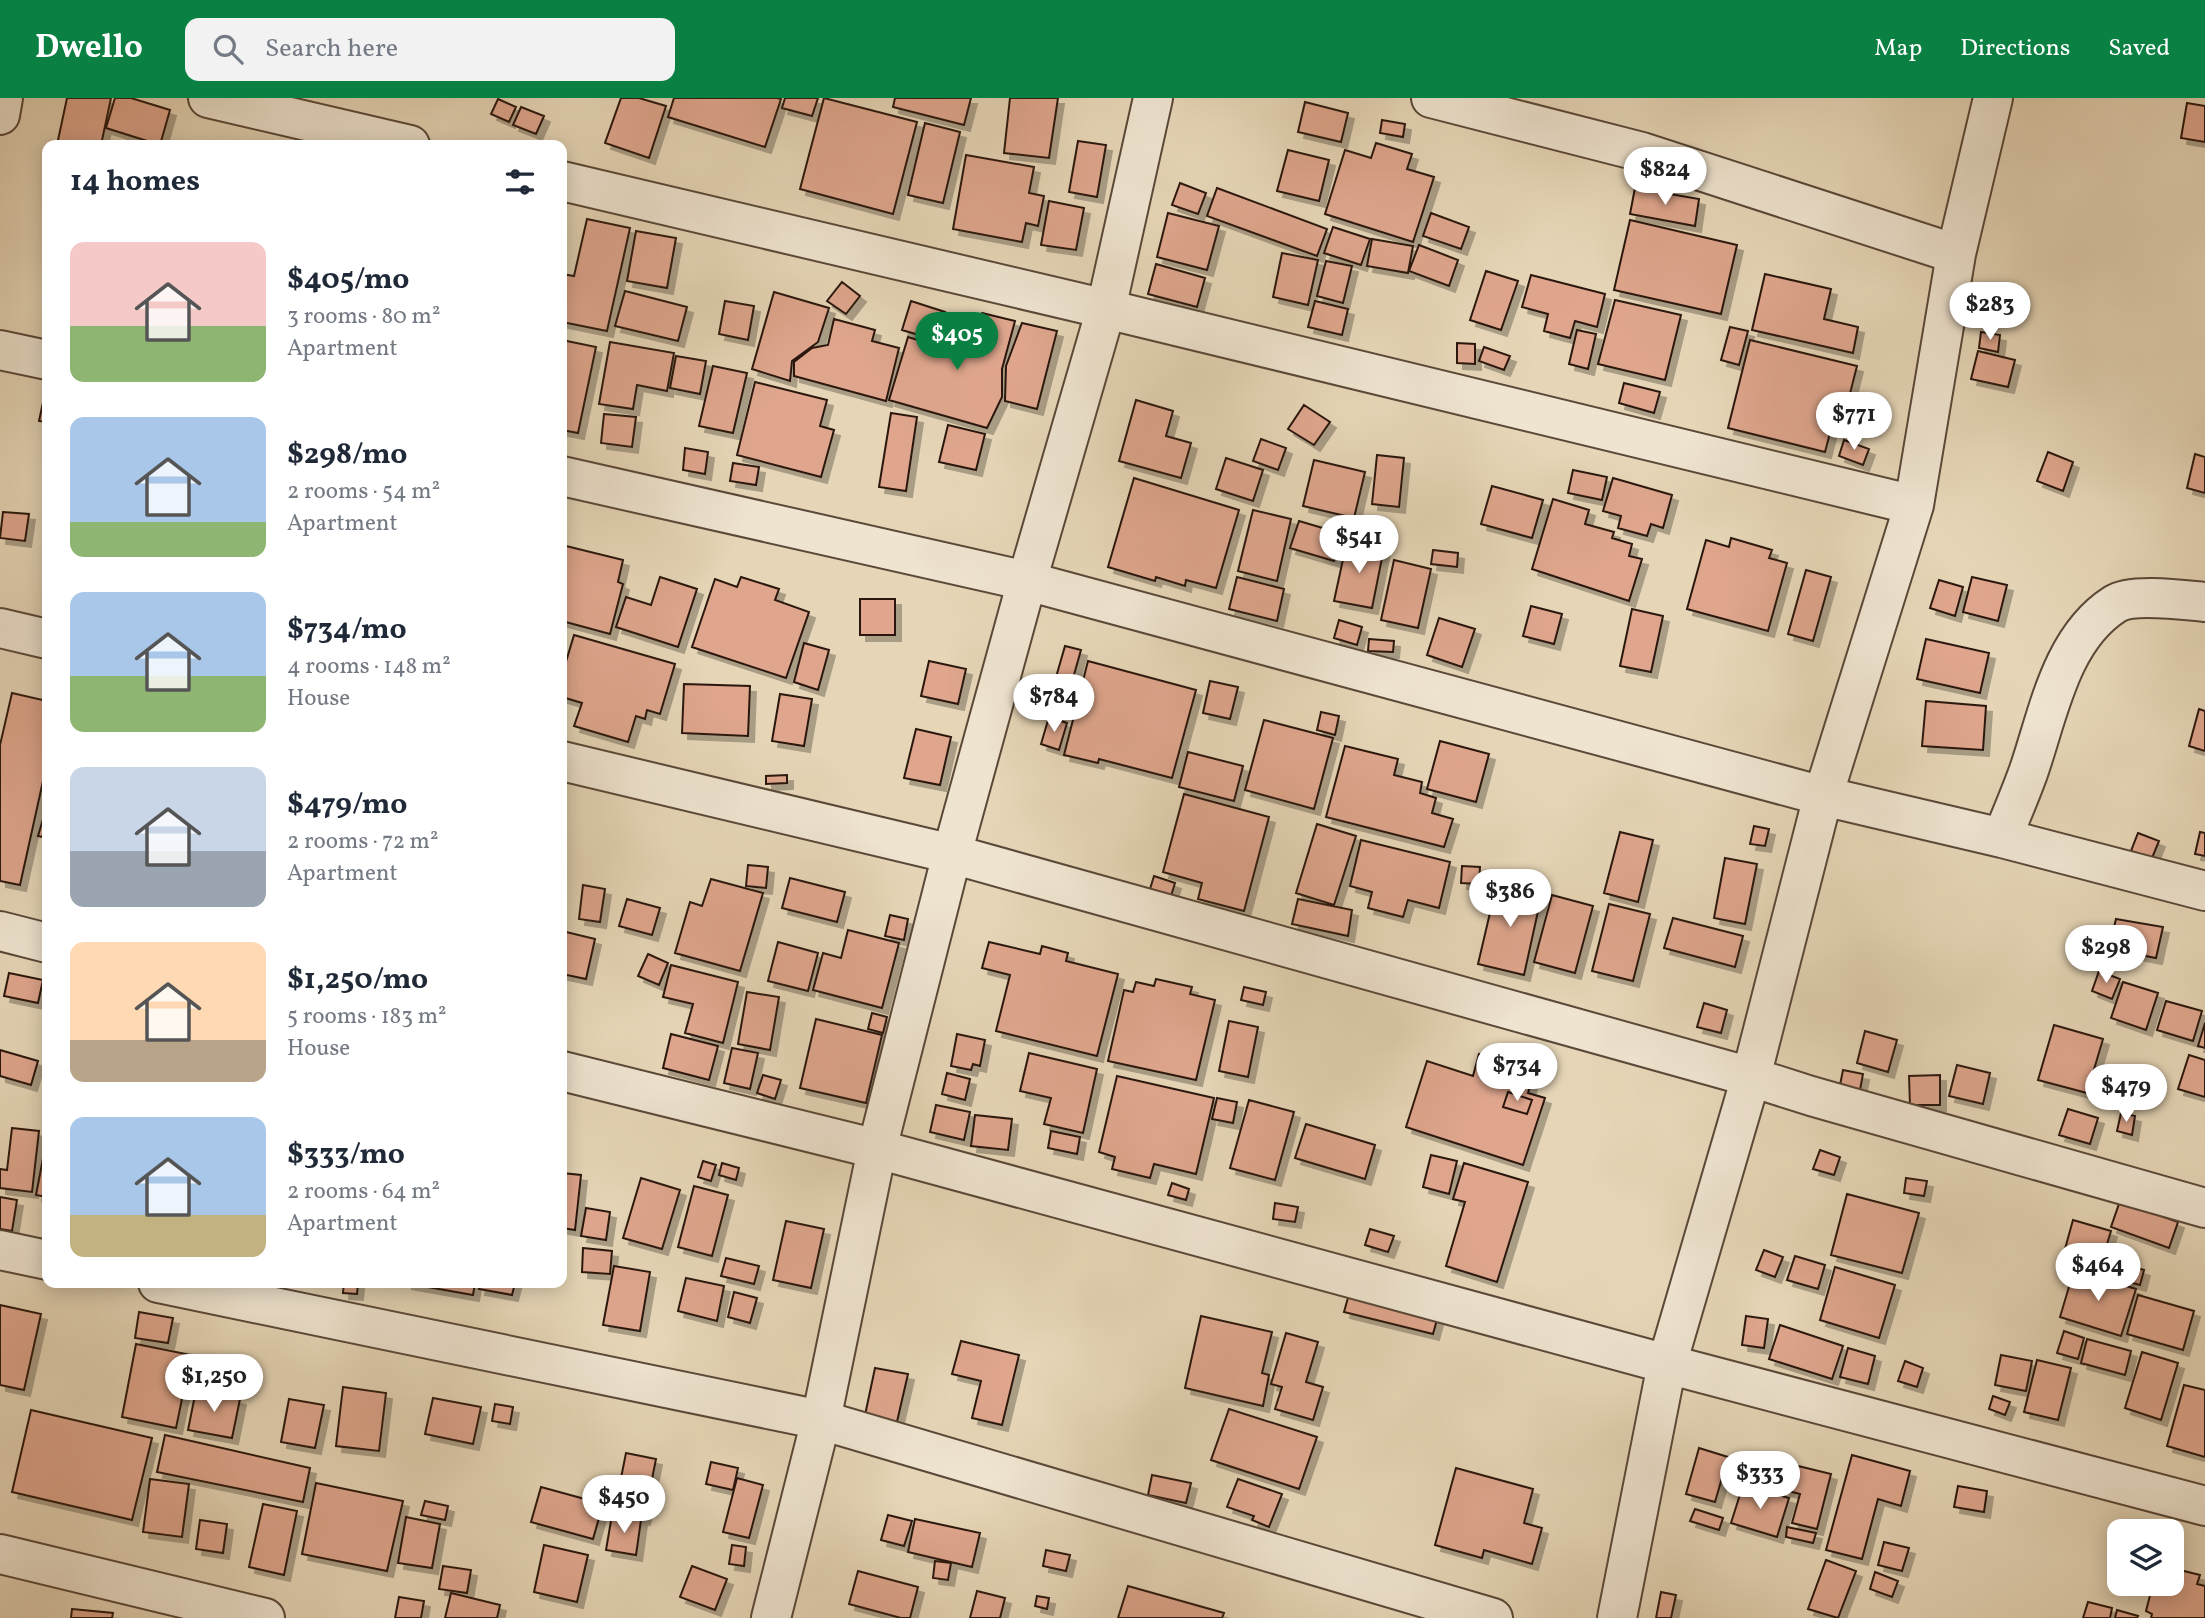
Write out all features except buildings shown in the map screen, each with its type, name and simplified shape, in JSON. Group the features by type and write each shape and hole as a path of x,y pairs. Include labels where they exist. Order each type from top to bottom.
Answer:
{"street":[{"path":"0,115 3,98"},
{"path":"208,98 389,140"},
{"path":"771,1618 821,1420 877,1149 1027,581 1106,309 1153,98"},
{"path":"1431,98 1642,152 1956,254"},
{"path":"1617,1618 1667,1364 1751,1077 1823,796 1914,505 1956,254 1993,98"},
{"path":"567,182 1106,309 1914,505"},
{"path":"0,350 42,359"},
{"path":"567,477 1027,581 1823,796 2003,838 2205,891"},
{"path":"2003,838 2058,682 2082,634 2116,603 2161,597 2205,602"},
{"path":"0,628 42,638"},
{"path":"567,762 953,854 1751,1077 2205,1208"},
{"path":"0,931 42,942"},
{"path":"567,1072 877,1149 1667,1364 2205,1506"},
{"path":"0,1250 42,1259"},
{"path":"182,1288 821,1420 1493,1618"},
{"path":"0,1554 265,1618"}]}
